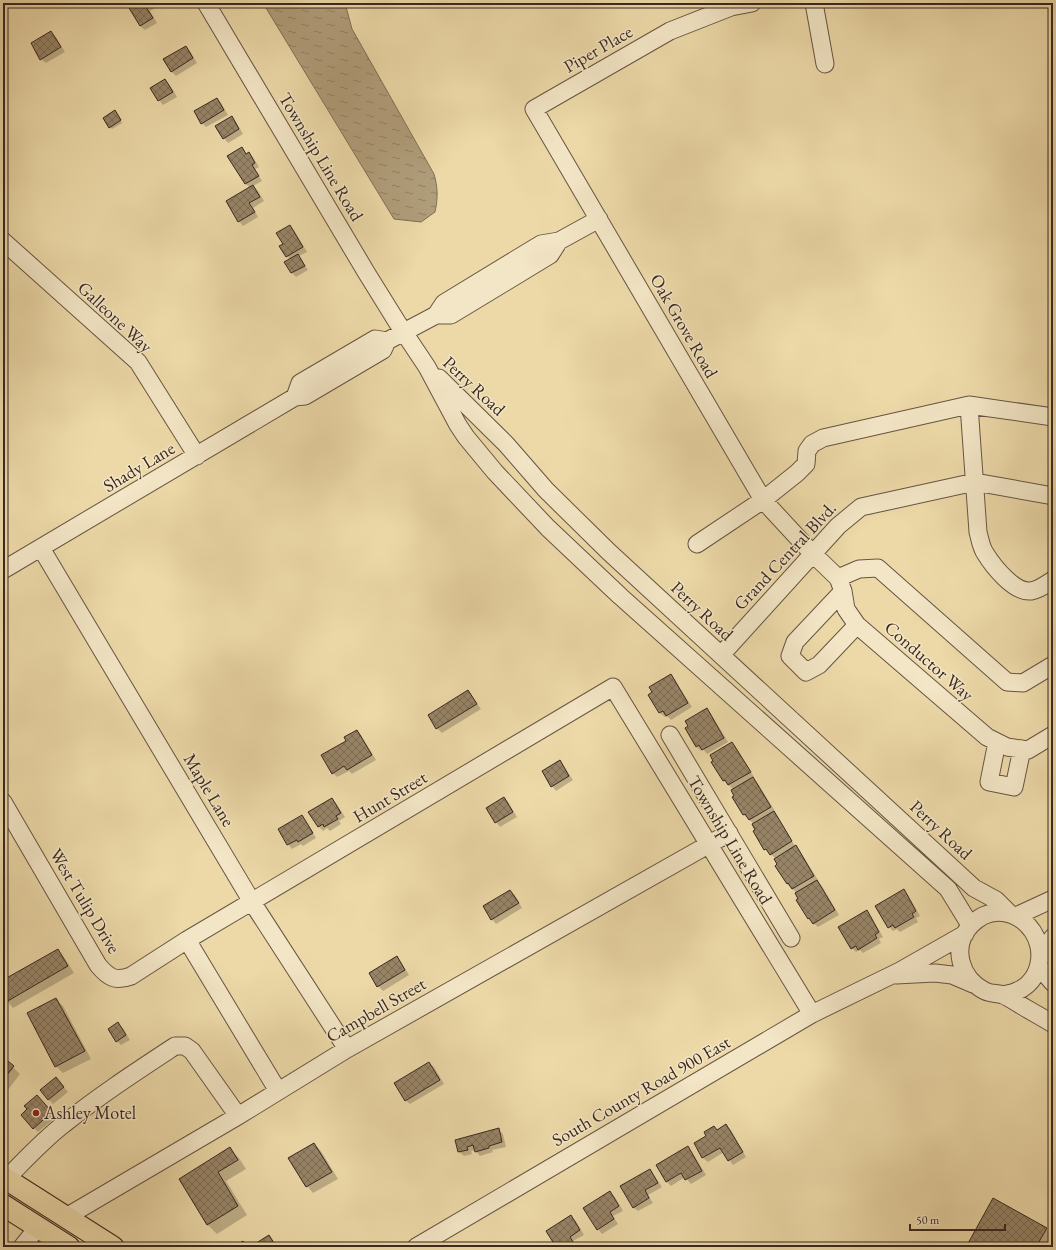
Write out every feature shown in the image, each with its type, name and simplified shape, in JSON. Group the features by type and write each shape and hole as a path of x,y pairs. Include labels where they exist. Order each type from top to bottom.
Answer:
{"main road":[{"path":"5,1178 113,1247"},
{"path":"3,1205 69,1247"}],"street":[{"name":"Township Line Road","path":"206,3 403,332 427,367"},
{"name":"Piper Place","path":"534,109 670,31 731,7 752,3"},
{"path":"814,3 825,64"},
{"name":"Oak Grove Road","path":"534,109 763,500 812,553"},
{"path":"403,332 436,315 444,303 541,244 559,241 599,219"},
{"name":"Galleone Way","path":"3,241 138,362 197,456"},
{"name":"Shady Lane","path":"3,570 296,397 305,396 383,350 387,341 403,332"},
{"name":"Perry Road","path":"427,367 501,439 546,490 609,552 720,655 784,712 974,888 996,900 1013,915 1028,922 1038,936 1041,960 1053,983"},
{"name":"Perry Road","path":"427,367 466,437 524,504 620,596 948,889 968,929"},
{"path":"969,405 978,532 984,552 1014,587 1030,591 1044,586 1053,580"},
{"path":"697,544 763,500 798,473 806,464 807,451 812,444 822,438 969,405 1053,417"},
{"name":"Grand Central Blvd.","path":"720,655 812,553 838,526 861,507 975,482 1053,496"},
{"name":"Maple Lane","path":"41,548 252,902 347,1049"},
{"path":"812,553 841,584"},
{"path":"857,625 819,665 806,672 790,656 795,642 841,584 859,569 878,568 1006,682 1023,683 1053,665"},
{"name":"Conductor Way","path":"841,584 846,609 857,625 987,737 1007,747 1022,749"},
{"name":"Township Line Road","path":"613,687 812,1014"},
{"name":"Hunt Street","path":"187,940 613,687"},
{"path":"670,735 791,938"},
{"path":"997,742 989,782 1014,787 1022,749 1028,750 1053,735"},
{"name":"West Tulip Drive","path":"3,802 98,965 108,976 119,979 131,976 187,940"},
{"name":"Campbell Street","path":"66,1217 238,1116 347,1049 729,833"},
{"path":"1053,899 1013,915 998,912 983,916 968,929 962,939 960,955 964,971 973,984 987,992 1003,995 1053,1024"},
{"name":"South County Road 900 East","path":"416,1247 812,1014 890,976 934,952 968,929"},
{"path":"1003,995 1018,991 1031,982 1053,937"},
{"path":"187,940 278,1091"},
{"name":"South County Road 900 East","path":"890,976 934,973 952,975 973,984"},
{"path":"5,1178 39,1145 64,1124 112,1088 175,1046 185,1046 192,1051 238,1116"},
{"path":"22,1247 38,1227"}],"water":[{"path":"263,3 345,3 352,29 434,174 437,193 435,212 421,222 394,219"}],"building":[{"path":"126,3 152,3 146,7 153,18 140,26"},
{"path":"51,31 61,47 40,60 31,43"},
{"path":"186,46 193,58 171,72 163,59"},
{"path":"165,79 173,92 158,101 150,88"},
{"path":"217,98 224,110 201,124 194,111"},
{"path":"115,110 121,120 109,128 103,118"},
{"path":"232,116 239,129 223,139 215,126"},
{"path":"242,147 246,154 249,152 255,163 252,165 259,176 245,184 227,156"},
{"path":"253,185 260,197 249,203 255,212 238,222 226,201"},
{"path":"290,225 303,247 286,257 279,246 283,244 276,233"},
{"path":"298,254 305,266 291,273 284,262"},
{"path":"671,674 688,703 666,716 663,711 659,713 648,695 652,692 649,687"},
{"path":"468,690 477,704 436,729 428,715"},
{"path":"707,708 724,738 702,750 699,745 696,747 685,728 688,726 685,721"},
{"path":"357,730 372,755 347,770 344,766 332,774 321,755 346,741 344,737"},
{"path":"732,742 751,772 728,785 725,780 723,781 711,762 713,761 710,755"},
{"path":"560,760 569,776 551,787 542,771"},
{"path":"753,777 771,807 749,820 745,814 743,815 732,797 734,796 731,790"},
{"path":"504,797 513,812 495,823 486,808"},
{"path":"332,798 341,813 336,816 338,819 324,827 323,824 318,827 308,812"},
{"path":"774,811 792,841 770,855 766,849 764,850 753,831 755,830 752,824"},
{"path":"302,815 313,833 298,842 297,840 287,845 278,829"},
{"path":"796,845 814,876 792,889 775,866 777,864 774,859"},
{"path":"817,880 835,910 813,924 796,900 798,899 795,893"},
{"path":"904,889 916,911 912,914 914,917 895,928 893,925 888,928 875,906"},
{"path":"510,890 519,903 491,920 483,906"},
{"path":"867,910 879,932 875,935 877,938 858,950 856,946 851,949 838,927"},
{"path":"58,949 68,966 6,1002 3,997 3,980"},
{"path":"397,956 405,970 377,987 369,973"},
{"path":"56,998 85,1051 55,1067 27,1013"},
{"path":"118,1022 126,1035 116,1042 108,1029"},
{"path":"3,1057 14,1066 3,1080"},
{"path":"429,1062 440,1080 405,1101 394,1083"},
{"path":"56,1077 64,1087 48,1100 40,1090"},
{"name":"Ashley Motel","path":"37,1095 52,1112 33,1129 21,1115 27,1109 24,1106"},
{"path":"726,1124 743,1152 728,1161 720,1148 702,1158 694,1143 706,1136 704,1132 714,1126 717,1130"},
{"path":"499,1128 502,1142 475,1152 473,1145 467,1147 468,1150 458,1152 455,1140"},
{"path":"314,1143 332,1172 306,1187 288,1158"},
{"path":"688,1146 702,1171 685,1180 681,1173 666,1182 656,1165"},
{"path":"230,1147 238,1160 218,1172 238,1206 207,1225 179,1179"},
{"path":"650,1169 658,1183 645,1190 649,1198 633,1208 620,1186"},
{"path":"610,1191 619,1206 610,1212 614,1219 597,1230 583,1208"},
{"path":"993,1198 1047,1228 1036,1247 966,1247"},
{"path":"571,1215 580,1230 570,1237 576,1247 556,1247 546,1231"},
{"path":"269,1235 274,1243 267,1247 250,1247"},
{"path":"243,1241 247,1247 239,1247 237,1245"}],"place":[{"name":"Ashley Motel","path":"36,1113"}]}
